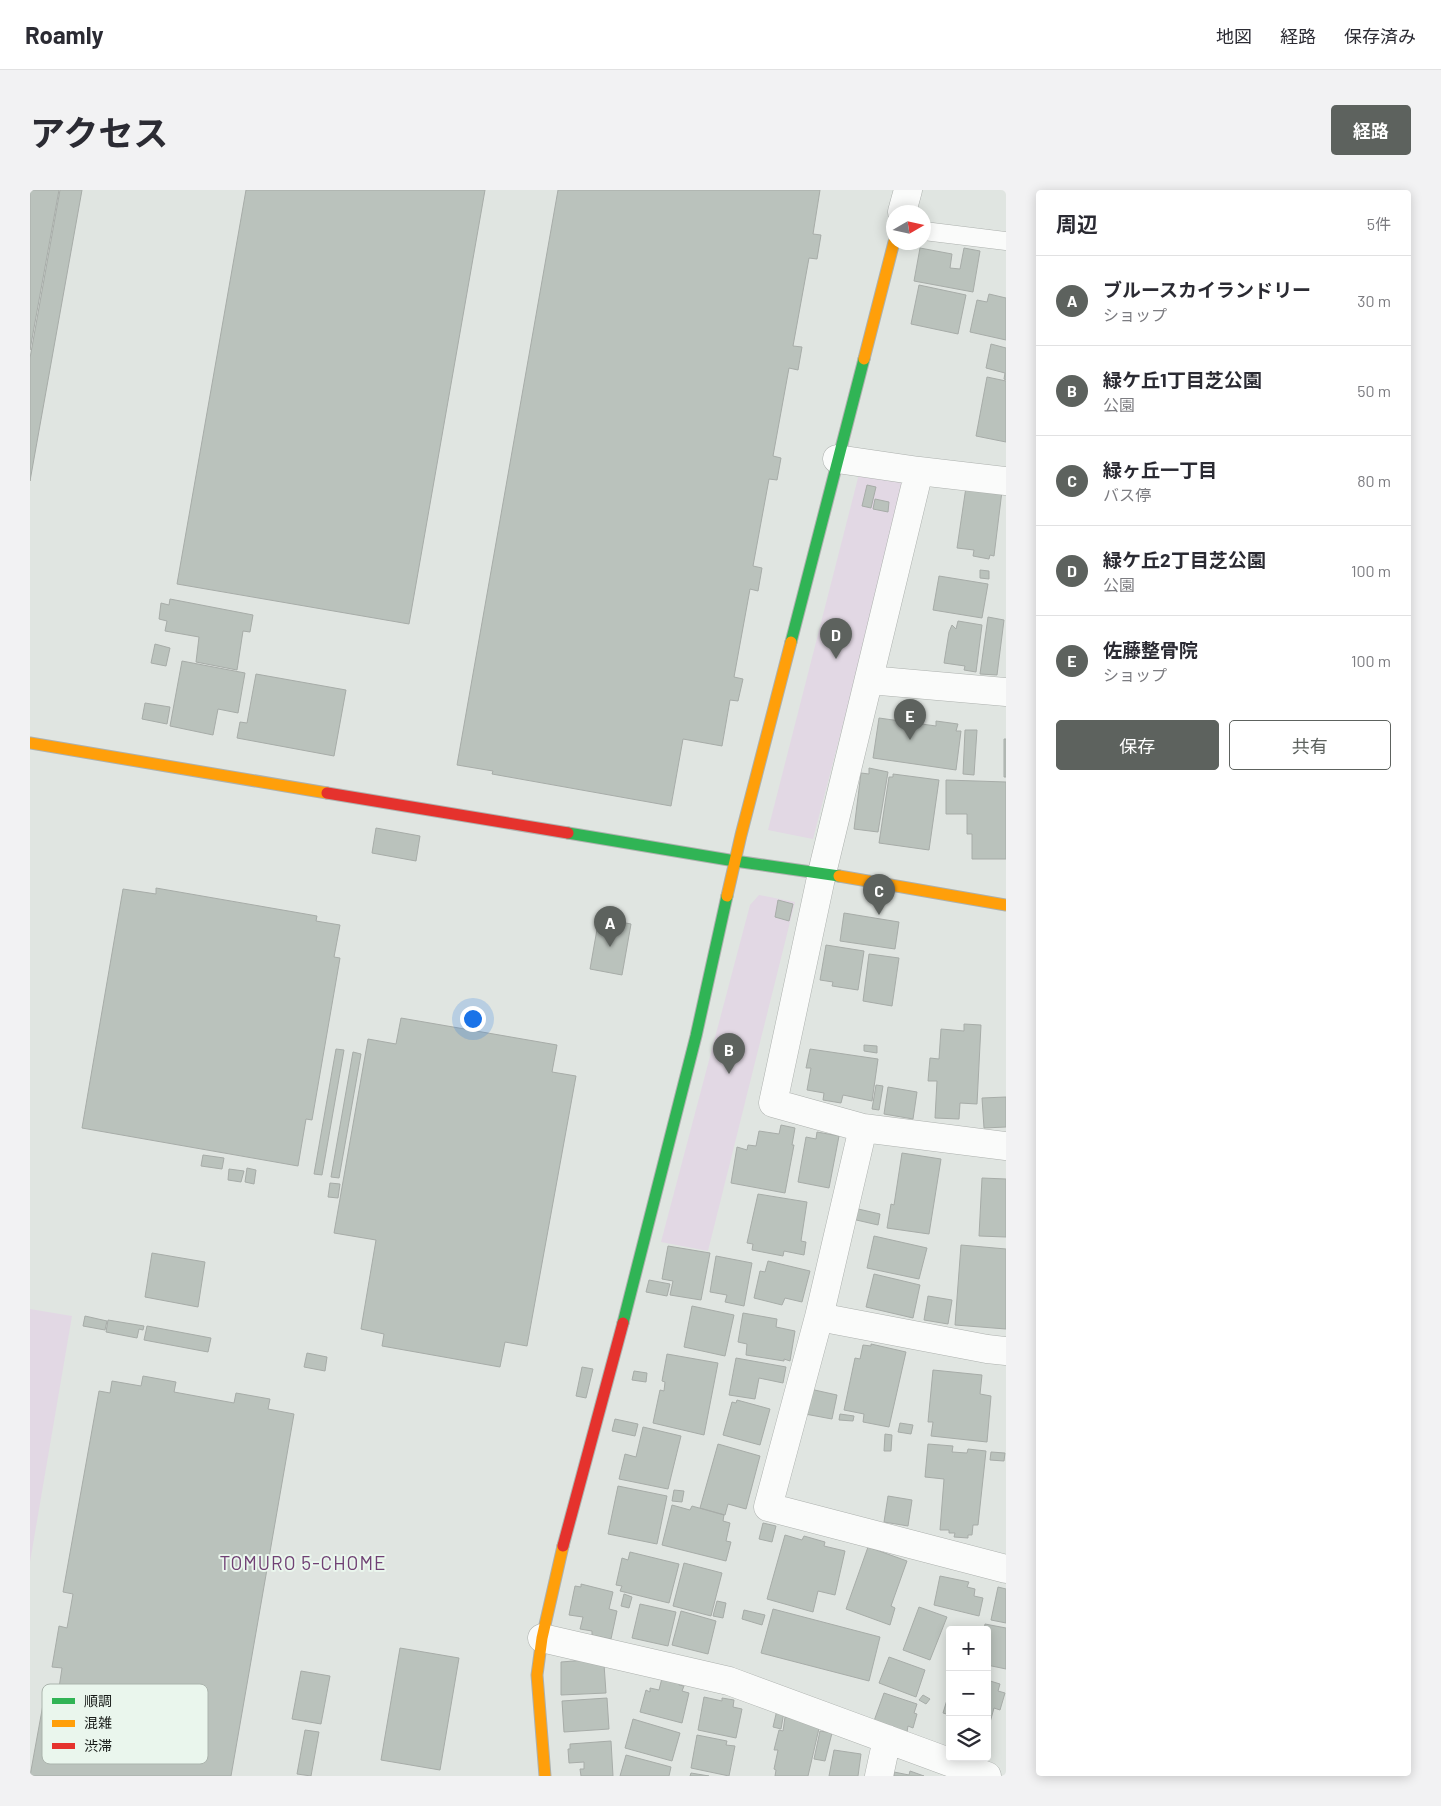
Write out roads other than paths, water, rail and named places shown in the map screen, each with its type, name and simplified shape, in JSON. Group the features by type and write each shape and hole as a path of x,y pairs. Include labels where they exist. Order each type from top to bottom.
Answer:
{"street":[{"path":"904,205 908,190"},
{"path":"545,1776 537,1675 542,1638 566,1532 635,1278 696,1036 735,861 892,250"},
{"path":"837,459 1006,481"},
{"path":"919,471 822,873 773,1103 863,1128 1006,1146"},
{"path":"869,680 1006,692"},
{"path":"30,742 1006,905"},
{"path":"863,1128 819,1317 768,1507 1006,1569"},
{"path":"819,1317 986,1349 1006,1351"},
{"path":"542,1638 729,1681 987,1776"},
{"path":"879,1776 887,1739"}],"lane":[{"path":"931,232 1006,241"}],"place":[{"name":"緑ケ丘2丁目芝公園","path":"836,659"},
{"name":"佐藤整骨院","path":"910,740"},
{"name":"緑ヶ丘一丁目","path":"879,915"},
{"name":"ブルースカイランドリー","path":"610,947"},
{"name":"緑ケ丘1丁目芝公園","path":"729,1074"}],"district":[{"name":"TOMURO 5-CHOME","path":"303,1563"}]}
